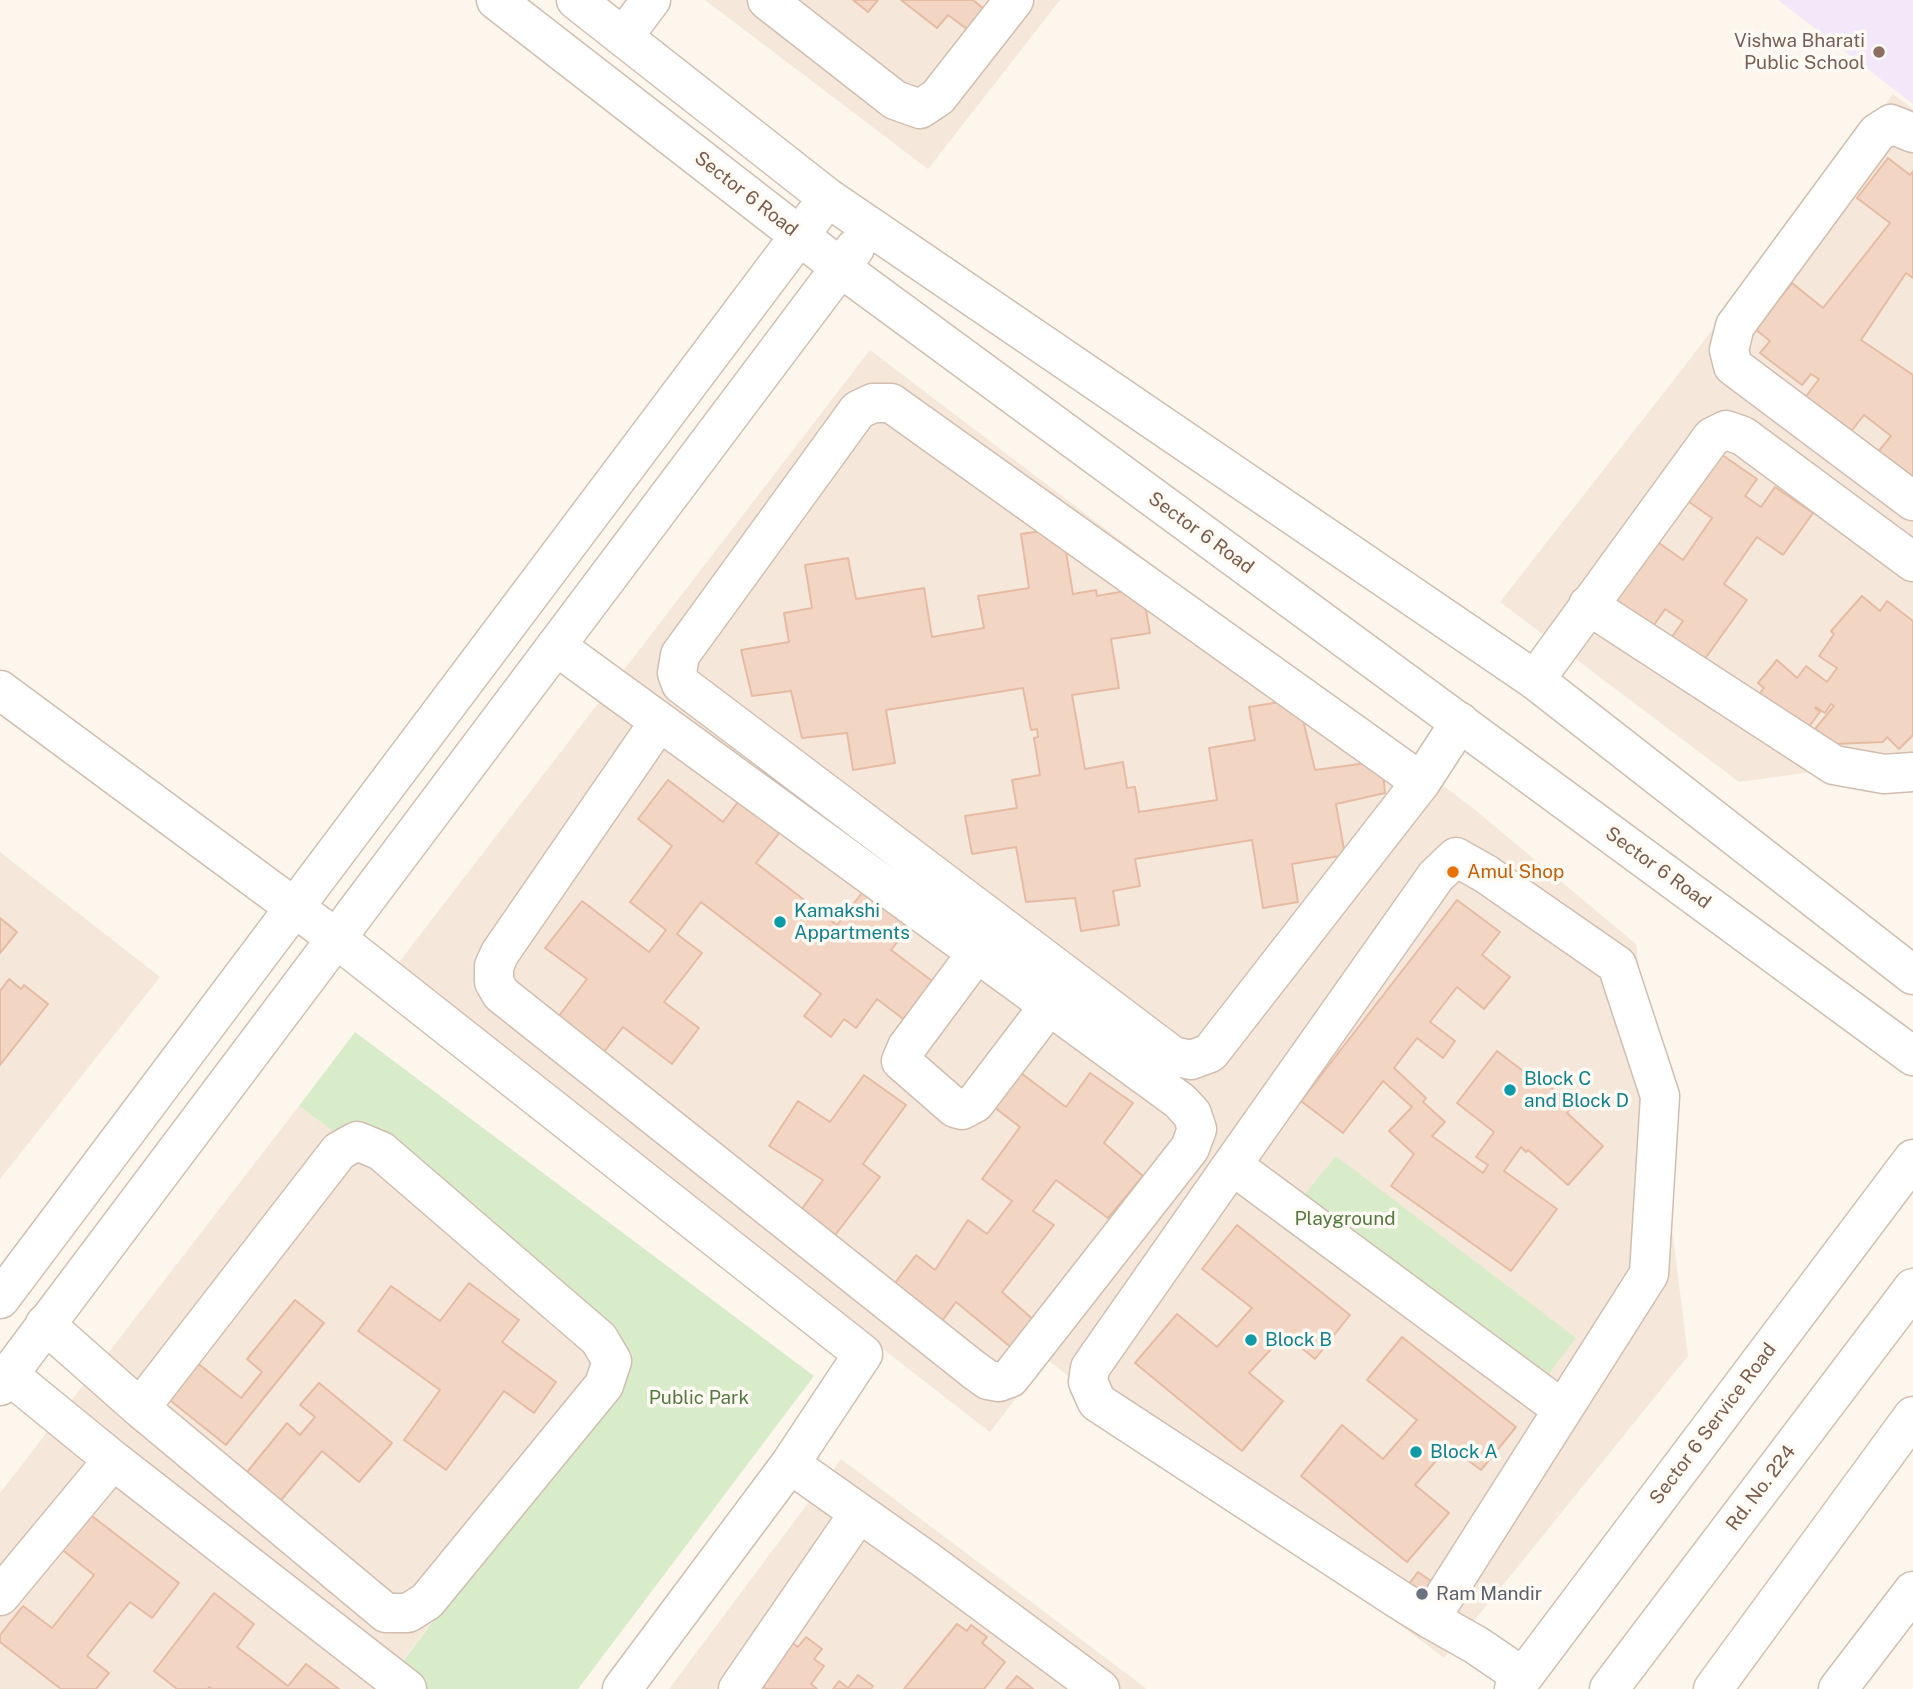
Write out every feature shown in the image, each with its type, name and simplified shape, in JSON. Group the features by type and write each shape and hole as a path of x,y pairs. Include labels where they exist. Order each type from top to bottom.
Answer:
{"street":[{"name":"Sector 6 Road","path":"496,0 841,268 1913,1056"},
{"path":"576,0 828,198 1535,680 1913,975"},
{"path":"623,37 652,0"},
{"path":"767,0 895,100 920,108 938,97 1014,0"},
{"path":"1913,133 1891,124 1877,133 1735,326 1729,350 1734,366 1913,501"},
{"path":"0,1299 828,198"},
{"path":"407,1689 113,1460 5,1381 45,1324 871,227"},
{"path":"1421,782 891,403 873,403 858,410 680,655 677,673 681,684 1162,1048 1173,1056 1191,1060 1210,1052 1421,782 1460,722"},
{"path":"1535,680 1712,437 1726,430 1743,436 1913,562"},
{"path":"1588,605 1834,765 1884,774 1913,772"},
{"path":"556,646 1180,1101 1192,1114 1197,1129 1189,1149 1010,1378 999,1382 988,1380 501,994 494,982 494,966 500,953 659,722"},
{"path":"0,690 337,939 863,1354 790,1464 622,1689"},
{"path":"1430,1619 1649,1275 1660,1096 1617,965 1486,874 1456,857 1436,876 1090,1368 1088,1382 1097,1402 1430,1619 1476,1645 1518,1683"},
{"path":"976,954 907,1047 901,1061 955,1108 962,1110 975,1103 1048,1007"},
{"path":"45,1324 140,1408 386,1613 408,1613 427,1601 604,1385 612,1361 599,1339 381,1151 357,1141 339,1151 140,1408"},
{"name":"Sector 6 Service Road","path":"1518,1683 1913,1159"},
{"path":"1232,1166 1562,1409"},
{"name":"Rd. No. 224","path":"1609,1689 1913,1288"},
{"path":"1713,1689 1913,1416"},
{"path":"0,1595 113,1460"},
{"path":"790,1464 1100,1689"},
{"path":"738,1689 859,1513"},
{"path":"1838,1689 1913,1591"}],"shaded area":[{"path":"705,0 1060,0 928,169"},
{"name":"Vishwa Bharati Public School","path":"1778,0 1913,0 1913,104"},
{"path":"1893,94 1913,109 1913,758 1739,782 1500,602"},
{"path":"870,350 1474,809 1636,944 1688,1356 1444,1658 1046,1359 990,1432 393,970"},
{"path":"0,852 160,977 0,1179"},
{"path":"299,1106 633,1355 389,1679 401,1689 0,1689 0,1493"},
{"path":"841,1459 1147,1689 669,1689"}],"green space":[{"name":"Public Park","path":"355,1032 814,1376 578,1689 401,1689 389,1680 633,1355 299,1106"},
{"name":"Playground","path":"1336,1156 1576,1338 1525,1405 1279,1226"}],"building":[{"path":"853,0 878,0 868,12"},
{"path":"901,0 973,0 984,9 968,30 948,15 937,28"},
{"path":"1888,158 1910,175 1913,171 1913,278 1906,273 1861,340 1913,375 1913,479 1878,452 1891,436 1864,415 1849,434 1804,399 1819,379 1811,374 1802,385 1760,353 1770,341 1755,329 1792,283 1823,308 1890,223 1857,198"},
{"path":"1715,450 1757,479 1745,496 1761,507 1775,487 1813,513 1783,555 1757,537 1724,584 1747,600 1697,670 1665,647 1683,621 1665,609 1650,631 1607,601 1652,538 1683,560 1712,518 1682,497"},
{"path":"1062,528 1073,594 1096,590 1097,596 1142,588 1150,633 1111,639 1119,688 1072,695 1085,769 1123,762 1127,788 1135,787 1139,812 1217,800 1209,748 1255,740 1249,707 1298,699 1315,770 1382,761 1385,793 1336,804 1345,855 1292,864 1298,902 1263,908 1252,840 1135,859 1140,886 1113,891 1119,925 1081,931 1075,898 1026,902 1016,847 972,854 965,816 1017,808 1012,780 1040,775 1034,738 1038,737 1037,729 1031,730 1023,688 886,710 895,763 853,770 847,733 802,738 791,691 752,696 741,650 789,642 784,613 812,608 805,565 848,558 856,599 924,588 932,637 984,628 978,596 1029,588 1021,534"},
{"path":"1862,596 1880,611 1887,601 1913,621 1913,735 1899,749 1887,737 1883,742 1834,744 1815,729 1834,706 1831,704 1825,713 1815,708 1820,712 1801,737 1753,702 1764,688 1758,683 1777,660 1797,678 1806,666 1827,682 1837,668 1819,656 1834,634 1831,631"},
{"name":"Kamakshi Appartments","path":"668,780 723,822 746,791 787,823 756,863 837,925 869,884 915,919 891,950 944,990 915,1028 877,999 856,1028 844,1019 831,1037 804,1016 821,994 701,902 677,934 702,953 664,1002 699,1028 672,1064 623,1027 595,1064 549,1029 587,979 545,948 582,901 649,952 666,930 630,902 672,846 638,819"},
{"name":"Block C and Block D","path":"1457,900 1500,932 1482,955 1510,977 1484,1009 1457,987 1430,1022 1455,1041 1443,1058 1417,1038 1394,1068 1426,1098 1423,1102 1445,1122 1432,1136 1483,1173 1488,1165 1476,1157 1494,1132 1457,1103 1497,1051 1536,1081 1539,1078 1573,1105 1567,1113 1603,1146 1568,1185 1521,1147 1504,1171 1557,1209 1511,1271 1391,1186 1414,1154 1389,1131 1412,1107 1383,1081 1343,1133 1301,1101"},
{"path":"0,918 17,932 0,953"},
{"path":"9,979 21,989 24,985 48,1004 0,1065 0,991"},
{"path":"1013,1067 1066,1107 1090,1073 1133,1103 1104,1143 1143,1176 1108,1218 1056,1180 1033,1211 1054,1225 1002,1292 1036,1322 1013,1349 956,1302 934,1332 886,1295 916,1255 935,1270 968,1220 987,1234 1012,1201 982,1179 1020,1127 986,1101"},
{"path":"864,1075 906,1105 863,1164 880,1177 832,1239 798,1214 823,1180 769,1146 798,1101 830,1122"},
{"name":"Block B","path":"1237,1225 1350,1315 1315,1359 1285,1334 1249,1373 1283,1401 1242,1451 1135,1363 1177,1314 1217,1347 1252,1308 1202,1269"},
{"path":"469,1283 519,1320 502,1342 556,1382 534,1413 504,1391 446,1470 404,1440 440,1390 358,1331 391,1286 440,1321"},
{"path":"295,1300 324,1323 226,1445 166,1397 195,1361 241,1398 262,1372 247,1359"},
{"name":"Block A","path":"1402,1337 1516,1427 1481,1470 1449,1446 1415,1485 1449,1513 1407,1562 1301,1476 1342,1425 1383,1459 1417,1420 1367,1380"},
{"path":"319,1383 392,1443 359,1482 322,1451 277,1505 243,1477 287,1423 300,1435 315,1417 300,1405"},
{"path":"88,1513 179,1583 152,1618 130,1602 87,1656 109,1673 96,1689 61,1689 0,1642 0,1635 23,1606 52,1628 94,1575 60,1548"},
{"path":"1418,1572 1444,1590 1399,1597"},
{"path":"214,1593 254,1624 237,1647 288,1686 306,1664 339,1689 177,1689 154,1671"},
{"path":"957,1624 967,1631 971,1625 987,1637 982,1643 1005,1662 984,1689 904,1689"},
{"path":"784,1637 798,1647 806,1637 822,1649 814,1659 824,1666 811,1684 817,1689 766,1689 753,1679"},
{"path":"858,1675 873,1686 871,1689 833,1689 839,1681 848,1688"},
{"path":"1017,1676 1033,1689 1006,1689"}],"place":[{"name":"Vishwa Bharati Public School","path":"1879,52"},
{"name":"Amul Shop","path":"1453,872"},
{"name":"Kamakshi Appartments","path":"780,922"},
{"name":"Block C and Block D","path":"1510,1090"},
{"name":"Block B","path":"1251,1340"},
{"name":"Block A","path":"1416,1452"},
{"name":"Ram Mandir","path":"1422,1594"}]}
